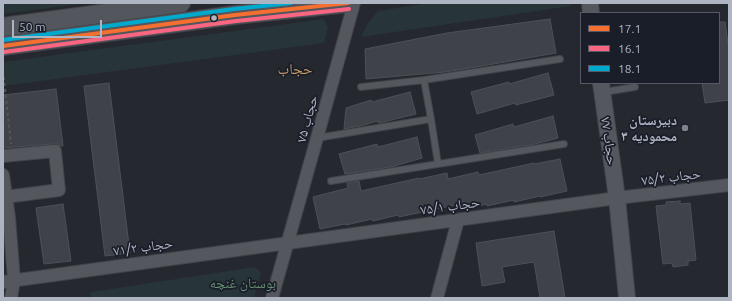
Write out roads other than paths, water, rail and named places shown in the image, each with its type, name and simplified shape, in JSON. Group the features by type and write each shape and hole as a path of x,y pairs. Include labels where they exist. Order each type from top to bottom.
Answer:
{"main road":[{"path":"3,27 181,3"},
{"path":"3,46 234,9 348,3"}],"street":[{"name":"حجاب ۷۵","path":"272,298 354,3"},
{"name":"حجاب ۷۷","path":"601,88 616,198 627,298"},
{"path":"5,197 59,190 55,151 8,156"},
{"path":"3,174 11,298"},
{"name":"حجاب ۷۵/۲","path":"616,198 729,185"},
{"name":"حجاب ۷۵/۱","path":"287,243 616,198"},
{"path":"437,298 458,220"},
{"name":"حجاب ۷۱/۲","path":"9,281 287,243"}],"lane":[{"path":"361,87 424,80 560,59"},
{"path":"424,80 438,164"},
{"path":"601,88 635,87"},
{"path":"317,138 431,119"},
{"path":"331,181 564,144"}],"place":[{"name":"دبیرستان محمودیه ۳","path":"685,128"}],"district":[{"name":"حجاب","path":"295,69"}],"park label":[{"name":"بوستان غنچه","path":"243,283"}]}
